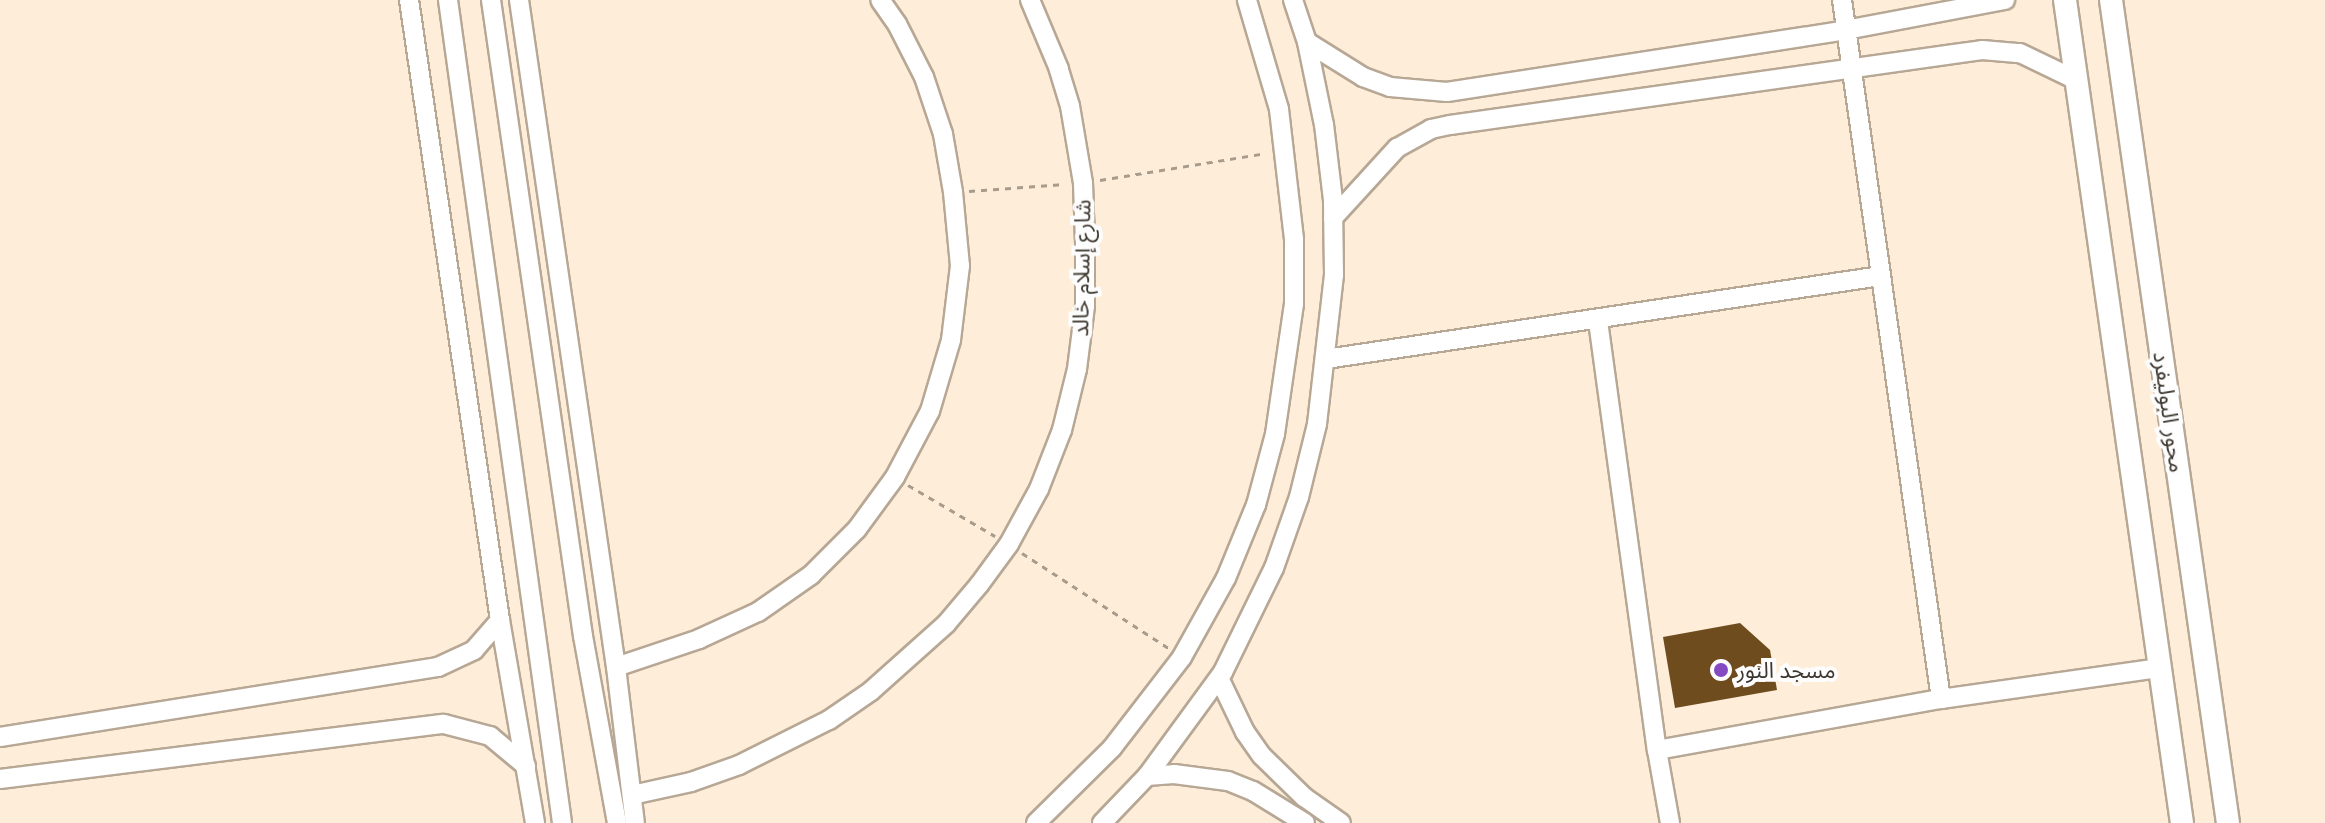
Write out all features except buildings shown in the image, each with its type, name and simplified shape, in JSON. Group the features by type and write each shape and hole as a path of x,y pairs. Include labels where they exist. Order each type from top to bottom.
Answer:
{"street":[{"path":"409,0 500,620 535,823"},
{"path":"448,0 562,823"},
{"path":"491,0 583,636 617,823"},
{"path":"519,0 616,667 635,823"},
{"path":"616,667 699,639 758,612 811,575 857,529 895,477 930,411 951,340 960,266 953,192 943,134 924,77 897,24 880,0"},
{"name":"شارع إسلام خالد","path":"632,795 691,782 739,765 829,720 900,667 946,624 1009,544 1039,489 1056,445 1077,369 1085,306 1083,183 1066,93 1030,0"},
{"path":"1036,823 1112,748 1182,657 1226,578 1256,505 1275,434 1294,304 1294,239 1286,150 1263,46 1247,0"},
{"path":"1102,823 1147,776 1219,678 1274,568 1299,497 1317,424 1334,275 1333,218 1324,125 1307,42 1293,0"},
{"path":"1842,0 1941,699"},
{"path":"1307,42 1363,77 1390,87 1447,92 1846,30 2005,0"},
{"name":"محور البوليفرد","path":"2065,0 2182,823"},
{"name":"محور البوليفرد","path":"2111,0 2228,823"},
{"path":"1333,218 1397,148 1431,129 2001,49 2039,60 2076,80"},
{"path":"1326,359 1598,321 1881,276"},
{"path":"1598,321 1657,750 1670,823"},
{"path":"0,737 438,667 474,650 500,620"},
{"path":"1657,750 1941,699 2160,668"},
{"path":"1219,678 1245,732 1262,756 1304,797 1341,823"},
{"path":"0,779 444,724 490,736 526,766"},
{"path":"1147,776 1174,774 1228,781 1253,791 1305,823"}],"path":[{"path":"953,192 1083,183 1286,150"},
{"path":"895,477 1009,544 1182,657"}],"place":[{"name":"مسجد النور","path":"1721,670"}]}
